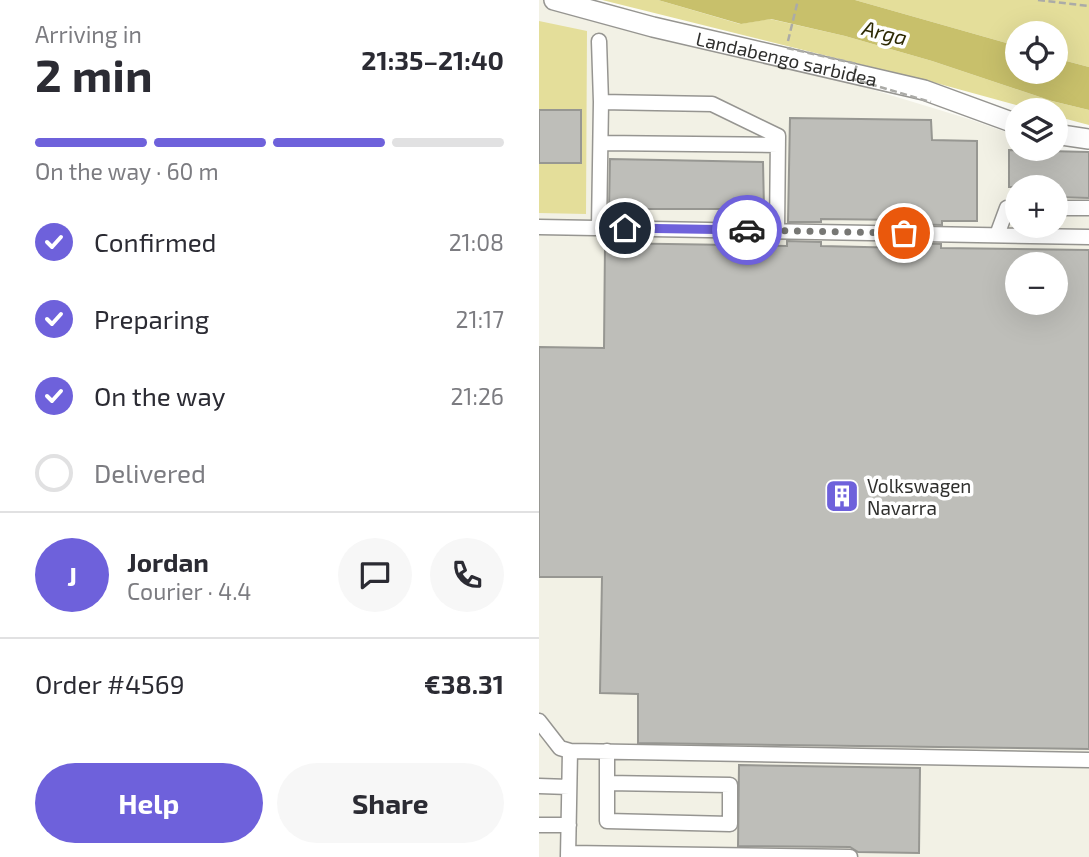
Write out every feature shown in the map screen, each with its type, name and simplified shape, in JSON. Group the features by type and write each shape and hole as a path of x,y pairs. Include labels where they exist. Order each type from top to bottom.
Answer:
{"highway":[{"name":"Landabengo sarbidea","path":"554,0 653,27 924,90 1005,120"},
{"path":"1068,136 1089,139"}],"lane":[{"path":"599,41 599,228"},
{"path":"601,102 712,104 778,136 777,231"},
{"path":"601,143 778,145"},
{"path":"1068,208 1089,208"},
{"path":"997,235 1005,213"},
{"path":"539,227 1089,237"},
{"path":"539,721 560,748 570,751 1089,760"},
{"path":"570,751 569,855 850,857"},
{"path":"607,751 607,783 607,821 730,824 730,785 607,783"},
{"path":"539,786 569,787"},
{"path":"539,825 569,825"}],"path":[{"path":"798,0 787,48 857,64 853,79 931,102"},
{"path":"1038,0 1089,6"}],"shaded area":[{"path":"539,0 578,0 969,119 1005,132 1005,161 1068,161 1068,151 1089,152 1089,857 539,857"},
{"path":"602,0 658,0 740,24 770,19 845,36 932,61 1043,98 1005,98 1005,102"},
{"path":"855,0 1089,0 1089,67 1068,61 1068,21 1005,21 1005,43"},
{"path":"539,21 587,31 586,214 539,213"},
{"path":"1068,105 1089,110 1089,125 1068,119"}],"water":[{"name":"Arga","path":"658,0 855,0 1005,43 1005,84 1068,84 1068,61 1089,67 1089,110 1068,105 1068,98 1043,98 932,61 845,36 771,19 741,24"}],"building":[{"path":"539,110 581,110 581,163 539,163"},
{"path":"790,118 931,120 932,140 977,141 977,221 942,221 942,225 908,224 908,220 821,219 821,222 788,222"},
{"path":"1068,151 1089,152 1089,198 1068,197 1068,175 1009,175 1009,161 1068,161"},
{"path":"610,159 763,162 764,209 609,209"},
{"name":"Volkswagen Navarra","path":"787,241 821,242 821,246 907,248 907,243 941,244 941,248 1089,250 1089,749 638,743 638,694 600,693 602,577 539,577 539,347 604,348 605,243 787,246"},
{"path":"739,765 920,768 919,853 858,852 850,847 738,846"}],"way so far":[{"path":"747,230 904,233"}],"place":[{"name":"Volkswagen Navarra","path":"842,496"}],"route":[{"path":"625,228 747,230"}]}
